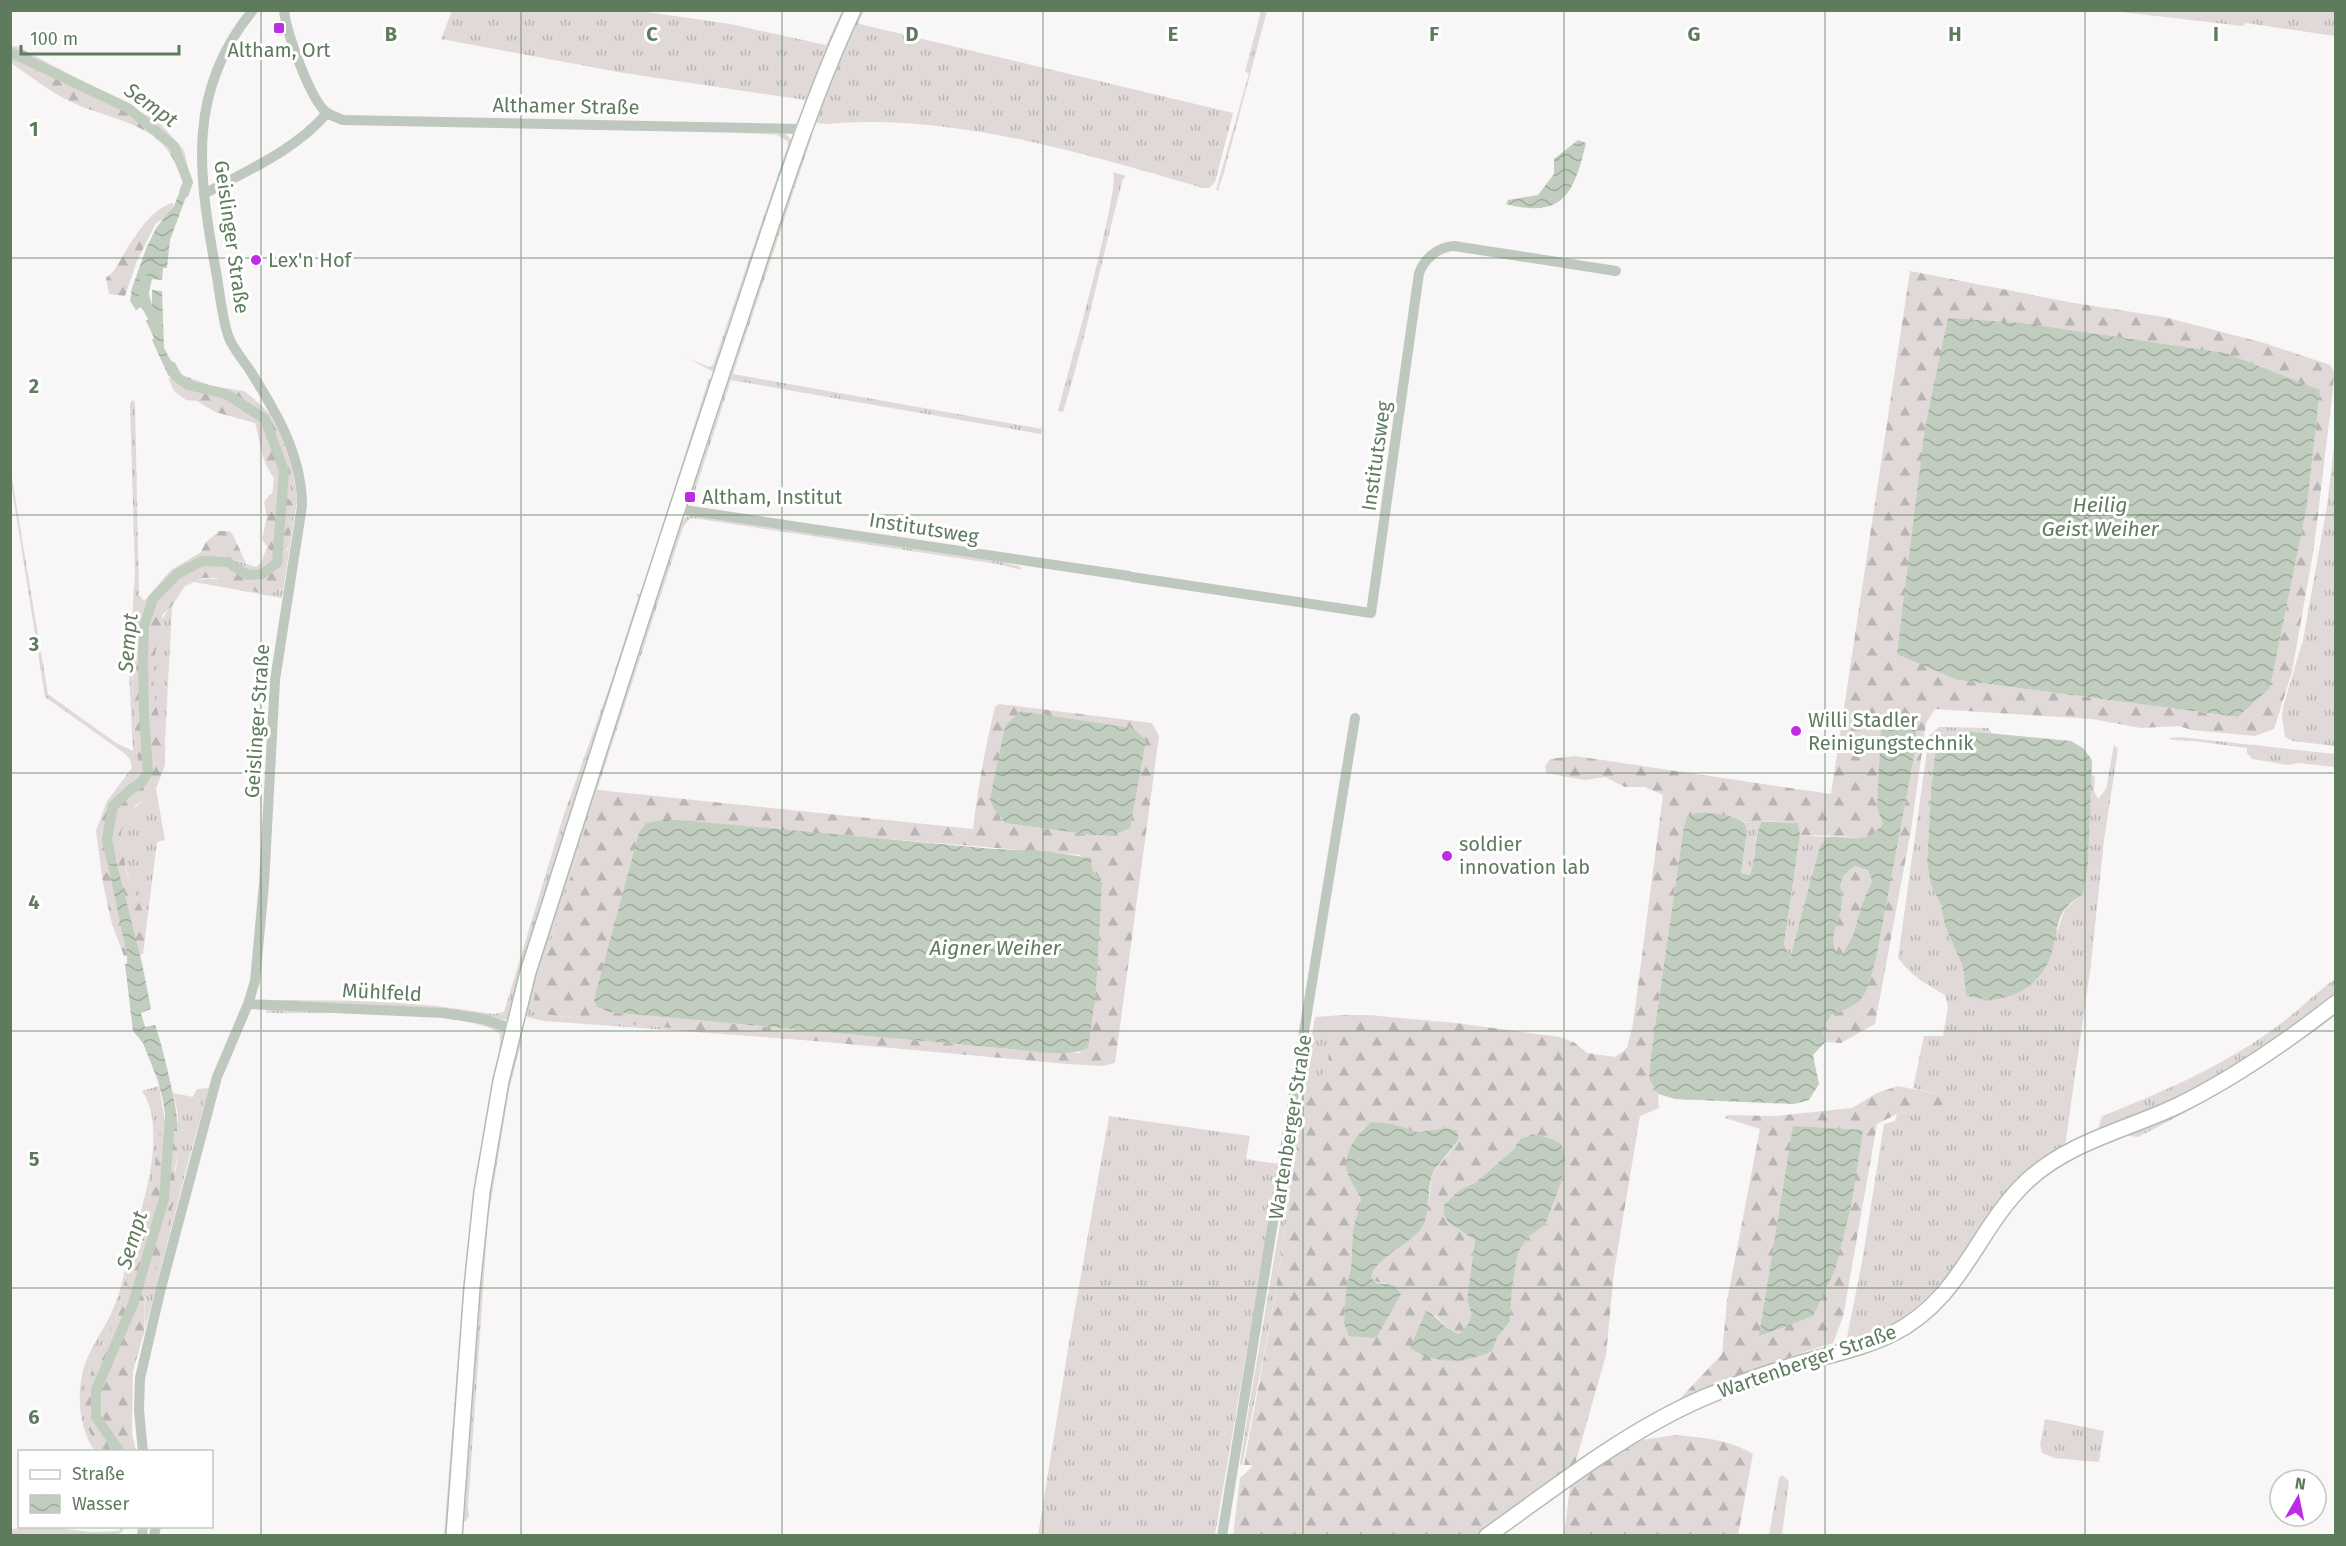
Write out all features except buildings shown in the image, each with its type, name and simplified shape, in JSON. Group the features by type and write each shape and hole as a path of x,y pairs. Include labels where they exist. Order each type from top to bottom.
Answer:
{"main road":[{"path":"454,1536 474,1266 482,1192 497,1101 513,1029 528,972 678,509 805,129 832,57 853,10"},
{"name":"Wartenberger Straße","path":"1487,1536 1581,1470 1674,1412 1761,1375 1857,1347 1893,1334 1909,1324 1924,1314 1950,1287 2002,1209 2041,1169 2073,1149 2159,1114 2209,1089 2266,1054 2336,1003"}],"street":[{"name":"Geislinger Straße","path":"143,1450 139,1410 140,1378 160,1292 217,1077 248,1004 255,981 259,956 275,680 302,506 302,485 289,440 278,415 229,337 204,194 201,142 205,113 220,62 232,37 253,10"},
{"path":"204,194 263,162 315,127 327,113 316,99 290,37 284,10"},
{"name":"Althamer Straße","path":"327,113 344,120 805,129"},
{"name":"Institutsweg","path":"678,509 1371,613 1419,273 1422,265 1441,249 1454,246 1616,271"},
{"name":"Wartenberger Straße","path":"1222,1536 1355,718"},
{"name":"Mühlfeld","path":"248,1004 443,1013 483,1019 513,1029"}],"green space":[{"path":"634,10 730,24 826,45 842,11 847,11 801,120 805,100 624,73 441,39 452,11"},
{"path":"859,10 864,11 858,23 860,24 1233,113 1215,182 1209,188 1203,188 1065,150 969,130 921,124 816,123 815,120"},
{"path":"1261,11 1267,11 1218,189 1220,191 1216,190 1249,73 1245,72"},
{"path":"2113,11 2335,11 2335,36 2246,23 2243,26"},
{"path":"16,46 158,121 184,150 188,168 178,170 160,141 147,132 69,101 11,63 11,47"},
{"path":"743,133 786,134 792,140 792,148 715,371 712,371 687,358 709,367 713,365 788,145 787,141 777,135"},
{"path":"812,136 733,374 1042,429 1041,434 731,380 691,503 690,492 807,141"},
{"path":"1113,172 1126,176 1123,179 1072,383 1063,412 1058,411 1109,212"},
{"path":"174,203 169,216 156,223 137,261 125,296 109,294 106,278 113,272 139,231 155,212"},
{"path":"1910,271 2068,302 2164,317 2264,343 2330,365 2334,371 2333,389 2314,547 2292,672 2274,729 2255,736 2192,730 2179,726 2141,728 2092,719 1935,709 1926,723 1911,830 1875,1024 1841,1043 1825,1042 1823,1030 1831,1015 1843,1011 1858,1001 1870,980 1876,959 1917,741 1877,808 1883,824 1873,835 1860,839 1800,835 1798,823 1768,821 1751,823 1738,819 1689,815 1684,825 1651,1054 1649,1079 1658,1094 1659,1108 1640,1116 1614,1272 1606,1355 1575,1464 1476,1535 1233,1536 1240,1478 1252,1467 1244,1465 1275,1296 1306,1087 1315,1084 1329,1068 1328,1056 1334,1021 1342,1015 1367,1015 1456,1023 1560,1037 1575,1043 1587,1053 1615,1057 1627,1048 1633,1024 1663,795 1645,787 1625,787 1605,777 1584,780 1546,773 1545,766 1550,759 1575,756 1831,794","holes":["2320,390 2307,506 2270,688 2238,717 1958,680","1371,1122 1417,1132 1447,1128 1457,1131 1459,1138 1432,1174 1428,1209 1397,1250 1383,1259 1371,1273 1371,1278 1377,1282 1394,1285 1344,1323 1353,1229 1361,1201 1353,1183 1353,1143 1362,1129","1534,1134 1561,1144 1545,1225 1527,1238 1518,1253 1512,1288 1510,1321 1497,1338 1492,1351 1456,1360 1420,1354 1435,1315 1450,1331 1460,1334 1472,1315 1467,1300 1475,1240 1449,1223 1444,1205 1458,1191 1476,1182 1514,1149 1520,1139"]},
{"path":"185,376 212,386 244,391 269,413 292,463 290,475 275,479 270,473 264,460 255,423 215,412 197,401 186,400 174,391 168,378"},
{"path":"709,378 712,385 678,492 673,491"},
{"path":"132,400 135,402 139,595 144,601 171,570 201,552 217,554 256,567 261,563 267,547 274,557 288,550 292,500 272,495 274,478 276,479 292,463 297,501 282,598 194,582 202,579 219,580 262,594 285,568 248,582 233,567 163,590 154,604 147,630 132,661 133,703 136,720 134,736 138,760 132,768 130,759 124,753 45,697 10,467 48,694 116,743 133,751 129,672 135,573 130,404"},
{"path":"2335,438 2335,746 2292,741 2285,737 2282,718 2283,707 2303,640 2327,506"},
{"path":"270,494 292,500 296,505 289,545 283,556 274,557 262,539 267,517 264,502"},
{"path":"672,497 676,499 510,1019 456,1012 277,1003 276,1000 373,1001 437,1006 494,1014 504,1012 563,817 611,682 638,598 637,594 641,594"},
{"path":"691,516 1001,562 1019,566 1022,570 997,564 693,518 689,519 683,527 597,790 531,1011 604,1022 832,1042 545,1021 524,1015 524,1005 680,522"},
{"path":"219,531 229,531 233,535 246,563 217,554 201,552 206,542"},
{"path":"195,561 233,567 248,582 285,568 285,577 276,592 262,594 215,578 203,578 185,586 172,606 163,614 153,664 154,696 165,741 165,765 156,789 149,797 136,805 125,820 121,833 126,872 147,921 143,954 124,956 112,924 103,883 96,831 107,801 138,760 134,736 136,720 133,703 132,661 147,630 154,604 172,571"},
{"path":"172,606 165,741 154,695 153,661 161,623"},
{"path":"999,704 1152,723 1159,736 1115,1063 1102,1066 1067,1064 604,1022 531,1011 597,790 973,829 982,768 995,707","holes":["1021,711 1132,728 1091,835 1005,823 1000,818","669,819 1080,855 1092,863 1092,868 1102,883 1096,992 1079,1053 1031,1051 609,1012 597,1007"]},
{"path":"1939,727 1988,728 1992,733 1967,731 1936,746 1931,790 1927,863 1931,885 1941,905 1945,926 1963,967 1966,995 2058,929 2065,909 2083,894 2088,864 2091,774 2095,777 2094,791 2098,799 2106,789 2114,745 2118,749 2104,840 2091,964 2065,1146 2048,1155 2018,1180 1994,1210 1947,1282 1932,1299 1900,1322 1852,1342 1847,1339 1848,1332 1862,1262 1884,1124 1895,1121 1897,1114 1945,1104 1937,1094 1913,1088 1924,1036 1943,1036 1948,1007 1945,995 1914,975 1898,958 1929,736"},
{"path":"2180,737 2335,754 2335,767 2298,763 2288,765 2252,759 2247,753 2247,748 2169,738"},
{"path":"156,789 165,840 157,842 147,921 126,870 121,842 126,818"},
{"path":"1761,822 1757,833 1751,875 1741,873 1747,832 1745,823"},
{"path":"1800,835 1827,837 1820,846 1790,959 1784,944"},
{"path":"1857,866 1868,870 1872,881 1853,935 1841,957 1836,951 1834,937 1842,903 1841,882 1846,873"},
{"path":"2335,979 2335,993 2253,1053 2160,1106 2098,1129 2102,1116 2191,1078 2255,1042"},
{"path":"266,1010 366,1010 484,1022 503,1031 505,1036 449,1535 444,1535 465,1271 476,1174 500,1045 500,1034 483,1026 424,1016 266,1013"},
{"path":"2335,1011 2335,1016 2240,1081 2138,1137 2130,1136 2129,1133"},
{"path":"1342,1015 1334,1021 1328,1056 1329,1068 1315,1084 1306,1087 1275,1296 1242,1466 1240,1463 1248,1413 1315,1017"},
{"path":"522,1040 509,1090 488,1219 469,1516 466,1521 462,1522 479,1265 498,1125 517,1046"},
{"path":"159,1086 166,1127 160,1130 149,1202 128,1264 119,1311 94,1363 93,1439 102,1450 94,1450 89,1442 82,1420 80,1386 85,1364 111,1314 118,1295 149,1175 152,1157 152,1121 149,1105 142,1091"},
{"path":"1898,1086 1937,1094 1946,1104 1897,1114 1877,1124 1843,1317 1833,1343 1752,1371 1674,1405 1722,1354 1727,1301 1760,1129 1725,1118 1727,1115 1775,1116 1852,1108 1877,1093"},
{"path":"209,1088 144,1333 146,1296 176,1169 179,1143 178,1118 173,1093 193,1097 197,1089"},
{"path":"1109,1116 1250,1136 1246,1159 1279,1164 1215,1535 1038,1536"},
{"path":"179,1121 180,1140 175,1169 174,1200 162,1249 145,1298 144,1333 133,1371 132,1434 136,1450 102,1450 93,1439 84,1419 84,1399 94,1363 119,1311 128,1264 149,1202 160,1130"},
{"path":"2045,1419 2104,1431 2099,1462 2054,1458 2042,1453 2040,1445"},
{"path":"1676,1435 1725,1442 1753,1454 1738,1535 1564,1536 1570,1487 1634,1441"},
{"path":"1782,1475 1789,1481 1782,1535 1769,1535 1779,1478"},
{"path":"57,1528 92,1532 119,1531 124,1528 116,1536 11,1534 10,1529"}],"water":[{"path":"1578,140 1586,143 1577,176 1563,198 1541,208 1506,204 1508,200 1538,195 1554,174 1554,159"},
{"path":"190,180 190,186 170,240 167,268 163,268 162,280 152,279 148,296 146,292 143,293 142,303 152,316 152,290 162,291 164,348 179,376 173,379 168,375 152,340 154,338 146,321 149,319 141,307 136,310 130,301 132,288 156,228 174,206 184,181"},
{"name":"Heilig Geist Weiher","path":"1948,318 2021,323 2225,353 2320,390 2307,506 2270,688 2238,717 1958,680 1897,654 1925,428"},
{"path":"1021,711 1132,728 1146,740 1130,828 1113,835 1091,835 1005,823 994,809 990,799 1005,726"},
{"path":"1888,718 1906,721 1915,727 1917,741 1876,959 1870,980 1859,1001 1831,1015 1823,1030 1825,1042 1813,1055 1819,1084 1809,1100 1794,1104 1675,1099 1658,1094 1649,1079 1651,1054 1684,825 1689,815 1717,814 1745,823 1747,832 1741,873 1750,875 1761,822 1798,823 1800,835 1784,944 1790,958 1820,846 1827,837 1864,838 1883,824 1877,808 1881,729","holes":["1856,866 1868,870 1872,881 1853,935 1841,957 1836,951 1834,937 1842,903 1842,879"]},
{"path":"1967,731 2071,741 2083,748 2092,760 2088,865 2083,894 2062,914 2050,958 2044,970 2027,988 2004,998 1979,998 1966,995 1963,967 1945,926 1941,905 1931,885 1927,863 1936,746"},
{"name":"Aigner Weiher","path":"669,819 994,849 1044,851 1091,858 1092,868 1102,883 1096,992 1088,1048 1067,1053 1046,1052 609,1012 597,1007 594,1000 639,833 646,823"},
{"path":"112,845 142,963 151,1009 141,1013 145,1027 155,1025 160,1040 174,1102 177,1131 167,1130 158,1081 143,1043 133,1031 125,964 127,964 127,955 104,846"},
{"path":"1371,1122 1392,1124 1417,1132 1447,1128 1457,1131 1459,1138 1432,1175 1424,1224 1415,1236 1384,1259 1373,1271 1371,1278 1377,1283 1394,1285 1401,1294 1376,1338 1349,1336 1344,1323 1353,1229 1361,1201 1346,1164 1349,1150 1361,1131"},
{"path":"1793,1126 1863,1130 1851,1206 1835,1270 1813,1316 1759,1336"},
{"path":"1534,1134 1561,1144 1565,1156 1562,1179 1545,1225 1527,1238 1518,1253 1512,1288 1510,1321 1497,1338 1492,1351 1482,1355 1450,1361 1420,1354 1410,1348 1426,1311 1449,1330 1459,1334 1467,1326 1472,1315 1467,1300 1475,1240 1449,1223 1444,1215 1444,1205 1458,1191 1476,1182 1514,1149 1520,1139"}],"waterway":[{"name":"Sempt","path":"10,52 128,108 174,146 188,182 184,193"},
{"path":"145,280 146,303 157,324"},
{"name":"Sempt","path":"111,859 107,839 113,806 142,782 148,772 143,659 144,626 153,599 177,574 202,561 228,562 247,575 262,574 277,563 284,471 265,419 226,394 188,385 177,377 171,366"},
{"name":"Sempt","path":"119,1450 96,1417 96,1390 133,1304 164,1199 170,1118"},
{"name":"Sempt","path":"142,1536 143,1528"}],"place":[{"name":"Altham, Ort","path":"279,28"},
{"name":"Lex'n Hof","path":"256,260"},
{"name":"Altham, Institut","path":"690,497"},
{"name":"Willi Stadler Reinigungstechnik","path":"1796,731"},
{"name":"soldier innovation lab","path":"1447,856"}]}
